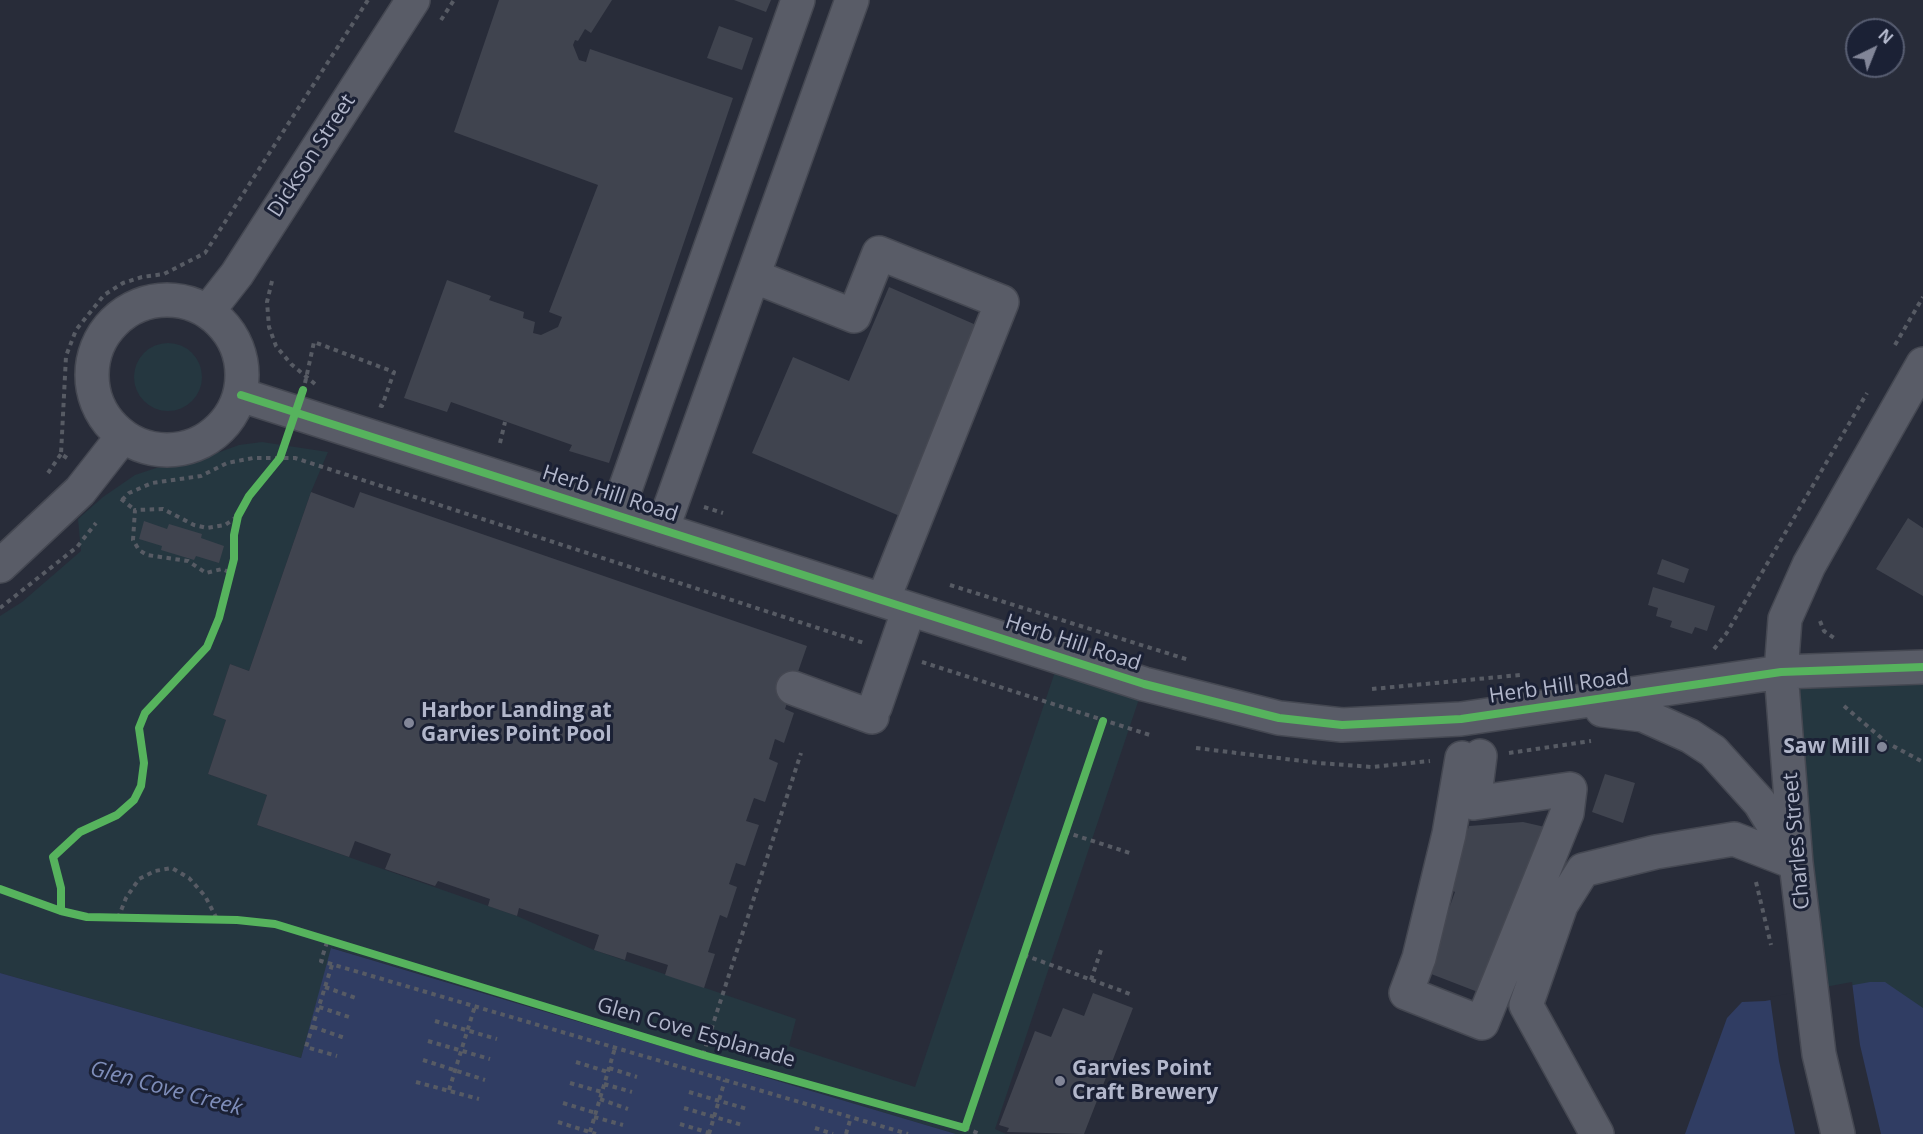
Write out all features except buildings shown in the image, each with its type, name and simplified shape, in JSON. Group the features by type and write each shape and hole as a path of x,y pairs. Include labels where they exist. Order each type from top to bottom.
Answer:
{"street":[{"name":"Dickson Street","path":"208,311 237,274 414,0"},
{"path":"616,515 798,0"},
{"path":"662,530 852,0"},
{"path":"753,276 854,316 879,253 1002,302 896,605 894,653 874,712 793,688"},
{"path":"158,299 184,301 208,311 224,323 237,345 243,369 241,394 230,418 218,431 188,448 165,451 143,447 123,436 104,418 94,394 91,368 98,343 113,322 134,307 158,299"},
{"name":"Charles Street","path":"1838,1134 1819,1054 1810,960 1796,863 1781,672 1785,620 1809,565 1923,364"},
{"name":"Herb Hill Road","path":"241,394 299,401 662,530 1144,684 1279,718 1342,725 1461,719 1781,672 1923,667"},
{"path":"0,566 86,484 123,436"},
{"path":"1558,706 1643,715 1690,736 1713,752 1736,774 1760,803 1796,863"},
{"path":"1471,757 1474,803 1570,789 1567,813 1482,1023 1406,993 1419,958 1449,834 1471,757"},
{"path":"1597,1134 1526,1005 1561,905 1583,870 1656,852 1734,839 1796,863"}],"path":[{"path":"69,459 61,454 64,435 66,356 76,330 104,295 123,283 164,274 205,253 368,0"},
{"path":"435,29 454,0"},
{"path":"273,277 267,302 269,327 276,346 307,378 317,385"},
{"path":"1893,348 1923,297"},
{"path":"274,466 280,458 307,378 314,342 394,372 382,406 372,403"},
{"path":"1706,652 1714,650 1726,634 1869,390"},
{"path":"500,443 505,422"},
{"path":"111,506 129,493 152,483 201,476 227,463 253,458 295,459 1150,735"},
{"path":"114,494 135,510 163,509 194,525 207,528 225,525 238,516"},
{"path":"675,497 730,515"},
{"path":"236,525 244,506"},
{"path":"135,510 133,540 139,550 147,555 188,561 207,573 222,569 229,573"},
{"path":"0,608 77,547 104,515"},
{"path":"940,583 1201,663"},
{"path":"1369,689 1528,675"},
{"path":"1844,706 1886,741"},
{"path":"1099,732 1103,721"},
{"path":"1893,746 1923,762"},
{"path":"1196,748 1228,753"},
{"path":"703,1055 801,753"},
{"path":"1061,843 1069,821"},
{"path":"1065,832 1133,854"},
{"path":"114,918 139,879 155,871 172,868 189,878 205,896 217,919"},
{"path":"114,918 127,918"},
{"path":"207,919 227,919"},
{"path":"338,945 324,941 321,961 908,1134"},
{"path":"1020,966 1027,944"},
{"path":"1091,980 1101,950"},
{"path":"1023,955 1130,994"},
{"path":"332,965 306,1047 337,1056"},
{"path":"325,987 356,998"},
{"path":"449,1090 475,1006"},
{"path":"319,1007 349,1017"},
{"path":"435,1021 497,1039"},
{"path":"313,1027 345,1038"},
{"path":"428,1041 490,1059"},
{"path":"590,1132 615,1048"},
{"path":"423,1060 485,1080"},
{"path":"576,1062 637,1077"},
{"path":"680,1124 711,1134 725,1080"},
{"path":"416,1082 479,1099"},
{"path":"570,1083 602,1092"},
{"path":"604,1084 632,1092"},
{"path":"689,1092 747,1109"},
{"path":"600,1100 628,1109"},
{"path":"563,1103 622,1125"},
{"path":"684,1108 742,1125"},
{"path":"846,1134 851,1117"},
{"path":"965,1128 969,1118"},
{"path":"558,1122 596,1134"},
{"path":"954,1125 980,1134"},
{"path":"815,1128 833,1134"}],"shaded area":[{"path":"168,343 181,345 192,353 200,364 202,377 200,390 192,401 181,409 168,411 155,409 144,401 136,390 134,377 136,364 144,353 155,345"},
{"path":"262,442 328,452 311,492 249,671 230,664 213,715 226,720 208,774 267,795 257,825 517,916 594,950 796,1019 789,1046 915,1087 1060,657 1144,684 995,1129 1006,1134 956,1134 332,948 301,1058 0,973 0,616 22,602 81,551 78,519 103,497 135,475 156,468 198,460 239,445"},
{"path":"1923,674 1923,1134 1806,993 1771,678"}],"water":[{"name":"Glen Cove Creek","path":"331,948 956,1134 0,1134 0,973 301,1058"},
{"path":"1870,982 1885,982 1923,1008 1923,1134 1685,1134 1727,1018 1742,1002 1765,1001"}],"pier":[{"path":"1852,982 1860,1045 1881,1134 1795,1134 1779,1061 1770,997"}],"cycle path":[{"path":"61,911 61,888 53,857 80,832 117,815 134,800 141,786 144,763 139,728 145,713 207,647 219,618 234,559 234,535 238,516 249,496 280,458 303,390"},
{"path":"241,395 1144,684 1279,718 1342,725 1461,719 1781,672 1923,667"},
{"name":"Glen Cove Esplanade","path":"0,889 61,911 87,917 237,920 275,924 703,1055 965,1128 1103,721"}],"place":[{"name":"Harbor Landing at Garvies Point Pool","path":"409,723"},
{"name":"Saw Mill","path":"1882,747"},
{"name":"Garvies Point Craft Brewery","path":"1060,1081"}]}
